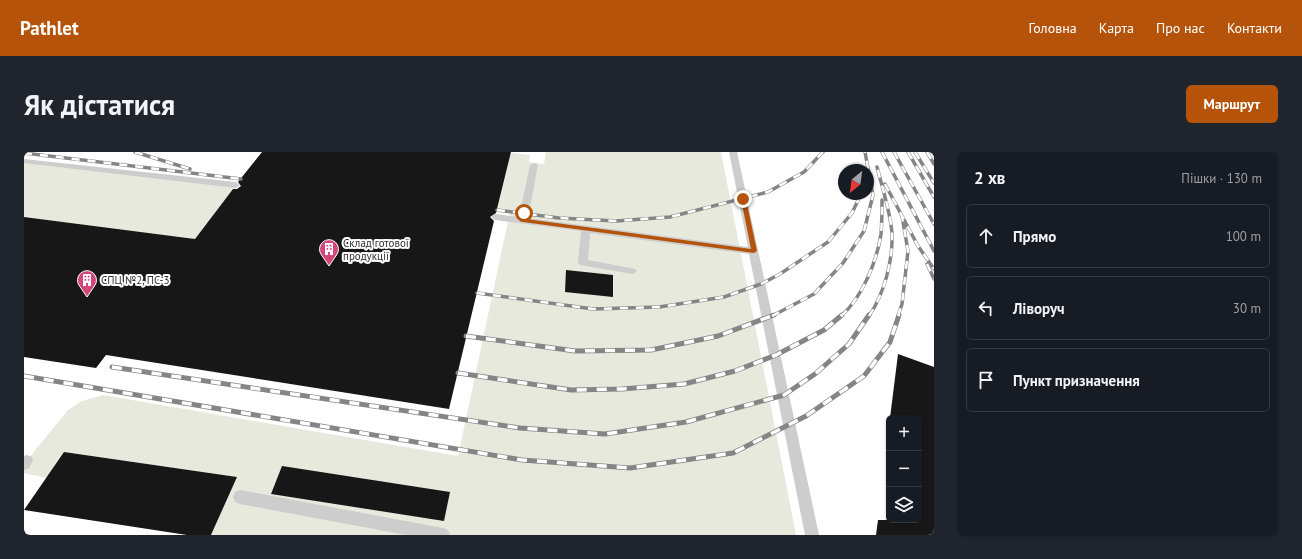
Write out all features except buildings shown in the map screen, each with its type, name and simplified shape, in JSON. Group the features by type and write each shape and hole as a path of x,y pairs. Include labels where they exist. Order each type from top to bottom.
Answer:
{"lane":[{"path":"733,152 812,535"},
{"path":"24,161 236,185"},
{"path":"523,221 534,165"},
{"path":"495,217 754,251"},
{"path":"586,229 583,263 632,271"},
{"path":"240,498 443,535"}],"shaded area":[{"path":"546,152 721,152 796,535 211,535 237,477 64,452 47,478 24,473 24,464 68,410 82,401 103,395 458,456 510,212 497,210 511,153 530,155 529,162 544,164"},
{"path":"24,161 236,185 195,239 24,217"}],"railway":[{"path":"135,152 190,169"},
{"path":"497,210 559,218 616,221 670,217 768,192 804,172 823,152"},
{"path":"774,315 814,294 843,263 864,231 873,195 865,152"},
{"path":"882,152 934,251"},
{"path":"894,152 934,224"},
{"path":"908,152 934,197"},
{"path":"915,152 934,183"},
{"path":"927,152 934,164"},
{"path":"24,153 241,179"},
{"path":"869,316 883,288 889,266 892,244 890,218 877,167"},
{"path":"885,184 918,246 934,269"},
{"path":"477,293 593,309 659,307 724,297 761,284 780,274 828,242 852,213 858,200"},
{"path":"842,315 856,299 862,289 876,256 881,234 882,200"},
{"path":"898,316 902,304 908,251 902,216"},
{"path":"927,264 934,279"},
{"path":"466,336 575,351 651,350 718,336 774,315"},
{"path":"458,373 571,390 622,389 684,384 735,371 776,355 824,330 842,315"},
{"path":"112,367 520,428 605,434 686,422 784,395 815,374 849,344 869,315"},
{"path":"24,376 522,460 630,468 733,453 806,416 864,376 890,342 899,315"}],"place":[{"name":"Склад готової продукції","path":"329,266"},
{"name":"СПЦ №2, ПС-3","path":"87,297"}],"route":[{"path":"524,213 523,221 754,251 743,199"}]}
